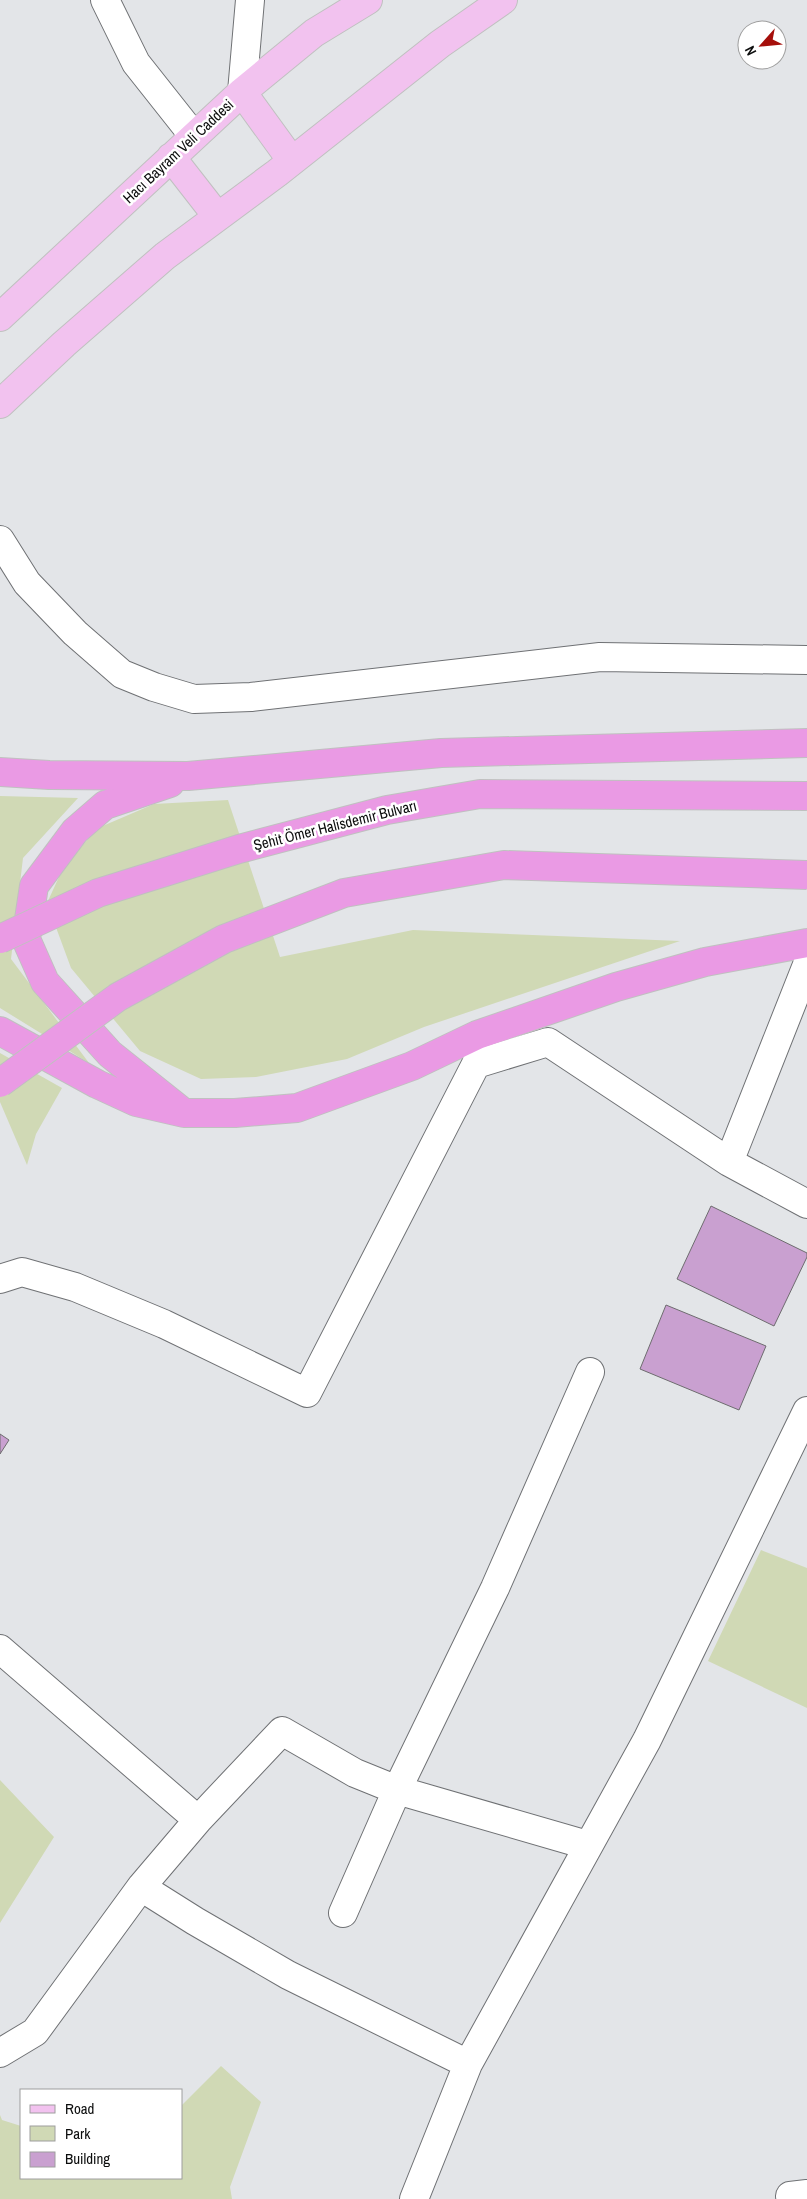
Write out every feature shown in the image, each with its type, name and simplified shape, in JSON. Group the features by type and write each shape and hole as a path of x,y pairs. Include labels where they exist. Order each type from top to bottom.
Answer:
{"highway":[{"path":"0,772 49,776 188,776 441,753 807,743"},
{"path":"184,1113 110,1054 45,982 26,939 34,886 75,831 105,806 188,776"},
{"name":"Şehit Ömer Halisdemir Bulvarı","path":"0,938 98,893 239,849 387,810 480,794 807,796"},
{"path":"0,1083 118,997 224,940 344,893 504,865 807,875"},
{"path":"0,1031 97,1084 136,1102 184,1113 236,1113 297,1108 412,1066 486,1032 616,987 705,962 807,943"}],"main road":[{"name":"Hacı Bayram Veli Caddesi","path":"0,317 172,157 193,135 242,92 314,33 368,0"},
{"path":"0,404 64,344 157,262 292,161 440,44 503,0"},
{"path":"242,92 292,161"},
{"path":"172,157 217,216"}],"street":[{"path":"105,0 136,63 193,135"},
{"path":"242,92 250,0"},
{"path":"0,540 27,583 75,633 122,674 154,687 194,699 251,697 600,657 807,660"},
{"path":"729,1162 807,965"},
{"path":"0,1279 22,1272 75,1287 164,1324 307,1393 476,1064 548,1042 729,1162 807,1204"},
{"path":"343,1913 397,1790 495,1588 590,1372"},
{"path":"414,2199 468,2064 587,1845 647,1740 807,1411"},
{"path":"0,1649 198,1820"},
{"path":"0,2053 35,2032 141,1887 198,1820 282,1731 355,1773 397,1790 587,1845"},
{"path":"141,1887 288,1975 468,2064"}],"green space":[{"path":"0,796 78,798 23,858 11,959 89,1063 0,1008"},
{"path":"228,800 280,957 413,930 680,941 424,1027 347,1059 256,1077 201,1079 140,1051 71,968 47,903 64,866 98,828 154,804"},
{"path":"0,1053 62,1088 36,1134 27,1165 0,1102"},
{"path":"761,1550 807,1568 807,1708 708,1661"},
{"path":"0,1780 54,1837 0,1923"},
{"path":"221,2066 261,2102 230,2187 232,2199 0,2199 0,2115 2,2120 20,2126 20,2179 182,2179 182,2105"}],"building":[{"path":"711,1206 807,1253 807,1257 774,1326 677,1279"},
{"path":"666,1305 766,1346 739,1410 640,1369"},
{"path":"0,1434 9,1440 0,1454"}]}
